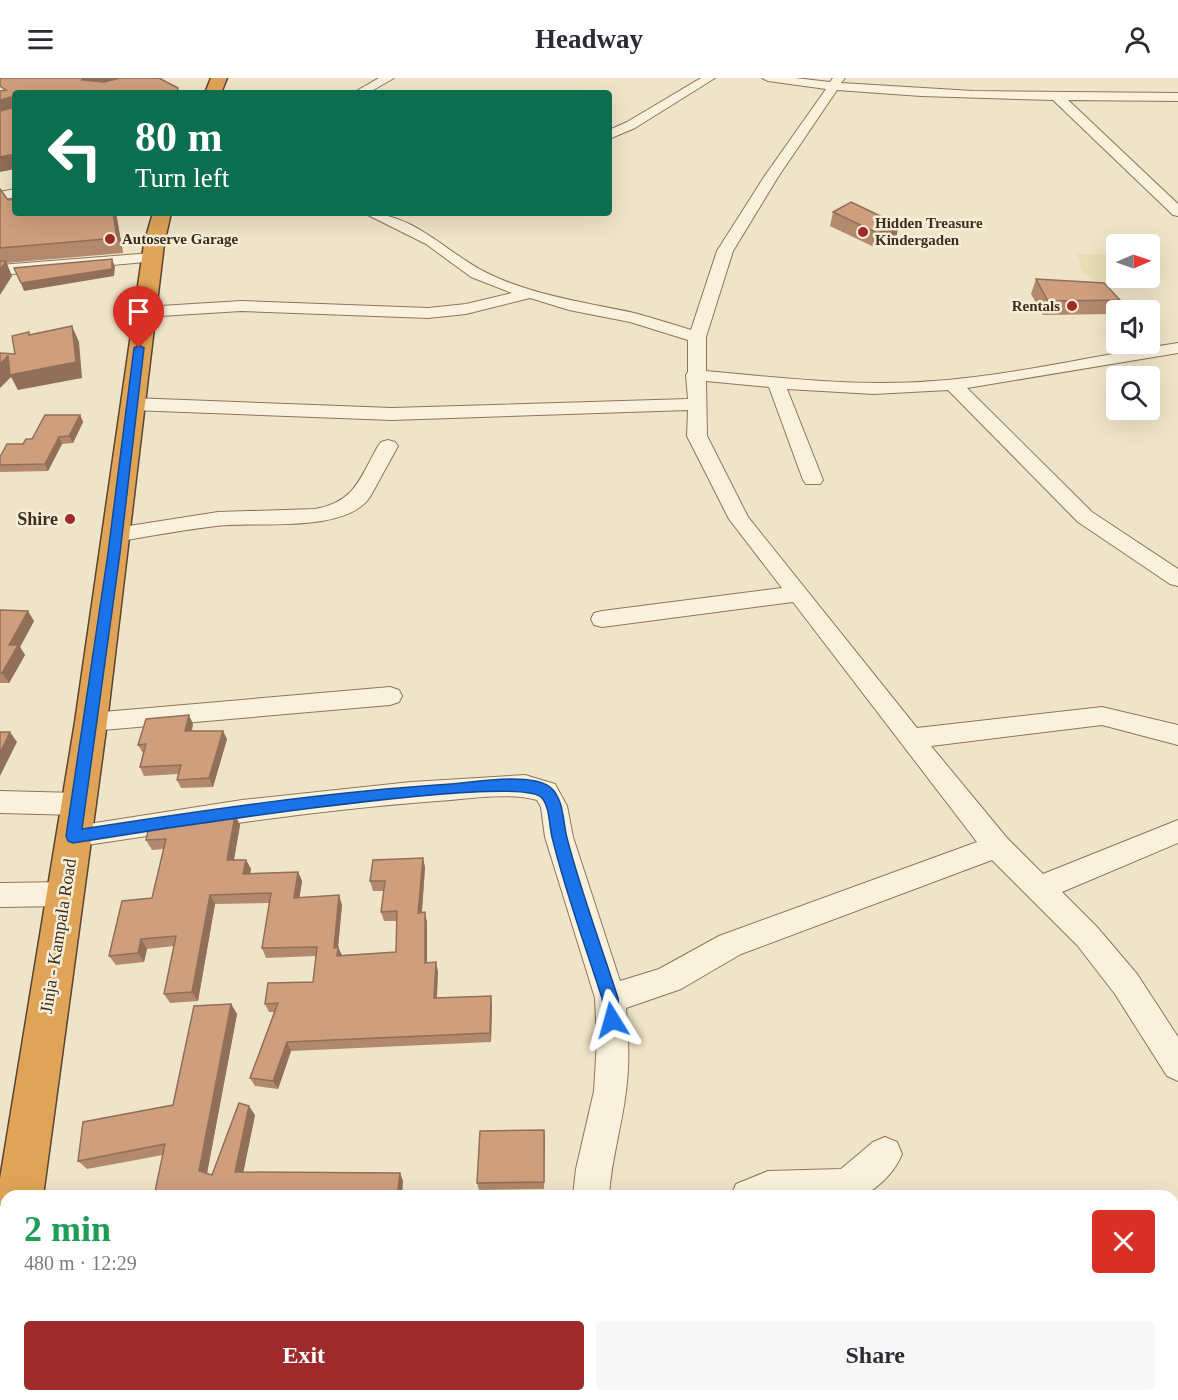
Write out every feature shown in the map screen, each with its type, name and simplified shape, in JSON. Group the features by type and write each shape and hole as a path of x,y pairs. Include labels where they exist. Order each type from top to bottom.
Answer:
{"highway":[{"name":"Jinja - Kampala Road","path":"21,1190 91,722 144,312 161,216"}],"street":[{"path":"365,90 388,78"},
{"path":"612,134 631,125 710,78"},
{"path":"768,78 1055,96 1090,92 1178,98"},
{"path":"836,83 771,177 726,251 697,337 695,375 697,436 739,519 958,800 997,846 1087,936 1170,1035 1178,1065"},
{"path":"1055,96 1172,201 1178,212"},
{"path":"377,216 431,241 477,274 528,294 633,318 697,337"},
{"path":"0,270 152,258"},
{"path":"144,312 241,306 428,313 466,309 528,294"},
{"path":"695,375 776,383 889,388 952,384 1176,350"},
{"path":"776,383 813,480"},
{"path":"952,384 1085,517 1178,579"},
{"path":"132,404 245,406 392,414 696,404"},
{"path":"116,535 218,519 315,516 335,512 360,498 388,446"},
{"path":"602,618 798,594"},
{"path":"91,722 390,696"},
{"path":"911,739 1102,716 1178,735"},
{"path":"73,836 262,807 362,796 497,786 525,786 539,788 546,792 554,806 559,837 610,998 613,1041 610,1091 593,1169 591,1190"},
{"path":"0,802 78,804"},
{"path":"1039,888 1178,831"},
{"path":"610,998 670,979 729,945 997,846"},
{"path":"0,895 64,894"},
{"path":"756,1190 759,1188 836,1188 849,1184 866,1173 885,1154"}],"shaded area":[{"path":"1077,254 1106,254 1106,285 1098,285 1089,275 1083,274"}],"building":[{"path":"0,78 84,78 82,80 104,82 120,78 159,78 178,88 178,90 12,90 12,108 11,97 0,100 0,91 6,90 0,86"},
{"path":"12,108 12,155 0,157 0,111"},
{"path":"0,189 8,200 12,199 12,216 113,216 117,238 0,248"},
{"path":"851,202 899,225 877,233 833,212"},
{"path":"112,259 112,269 21,283 14,268"},
{"path":"0,261 6,261 0,270"},
{"path":"1036,279 1104,283 1106,288 1120,300 1106,300 1048,301"},
{"path":"72,326 76,362 10,375 8,356 0,364 0,353 15,354 12,336 29,332 29,335"},
{"path":"45,415 80,415 69,436 59,437 45,464 0,465 0,457 7,444 23,444 26,439 32,439"},
{"path":"0,610 28,611 9,645 18,645 2,673 0,673"},
{"path":"189,715 185,731 223,731 209,778 177,780 181,765 140,767 146,744 138,745 146,719"},
{"path":"0,732 10,732 0,753"},
{"path":"235,815 227,860 246,860 243,874 298,872 294,898 339,895 334,948 338,947 337,956 396,952 397,911 381,912 385,881 370,881 373,860 423,858 418,913 425,912 425,963 436,962 434,998 491,996 490,1033 287,1042 273,1081 250,1078 278,1003 265,1004 268,983 313,982 317,947 262,948 271,893 210,895 192,992 164,994 176,936 141,939 138,953 109,956 122,901 152,898 166,839 146,840 149,827"},
{"path":"231,1004 199,1171 212,1175 239,1103 249,1106 235,1172 400,1173 398,1190 155,1190 165,1144 78,1161 83,1122 173,1105 194,1006"},
{"path":"544,1130 544,1182 477,1183 480,1131"}],"place":[{"name":"Hidden Treasure Kindergaden","path":"863,232"},
{"name":"Autoserve Garage","path":"110,239"},
{"name":"Rentals","path":"1072,306"},
{"name":"Shire","path":"70,519"}],"route":[{"path":"139,348 114,553 73,836 262,807 362,796 497,786 539,788 546,792 554,806 559,837 610,998 612,1020"}]}
